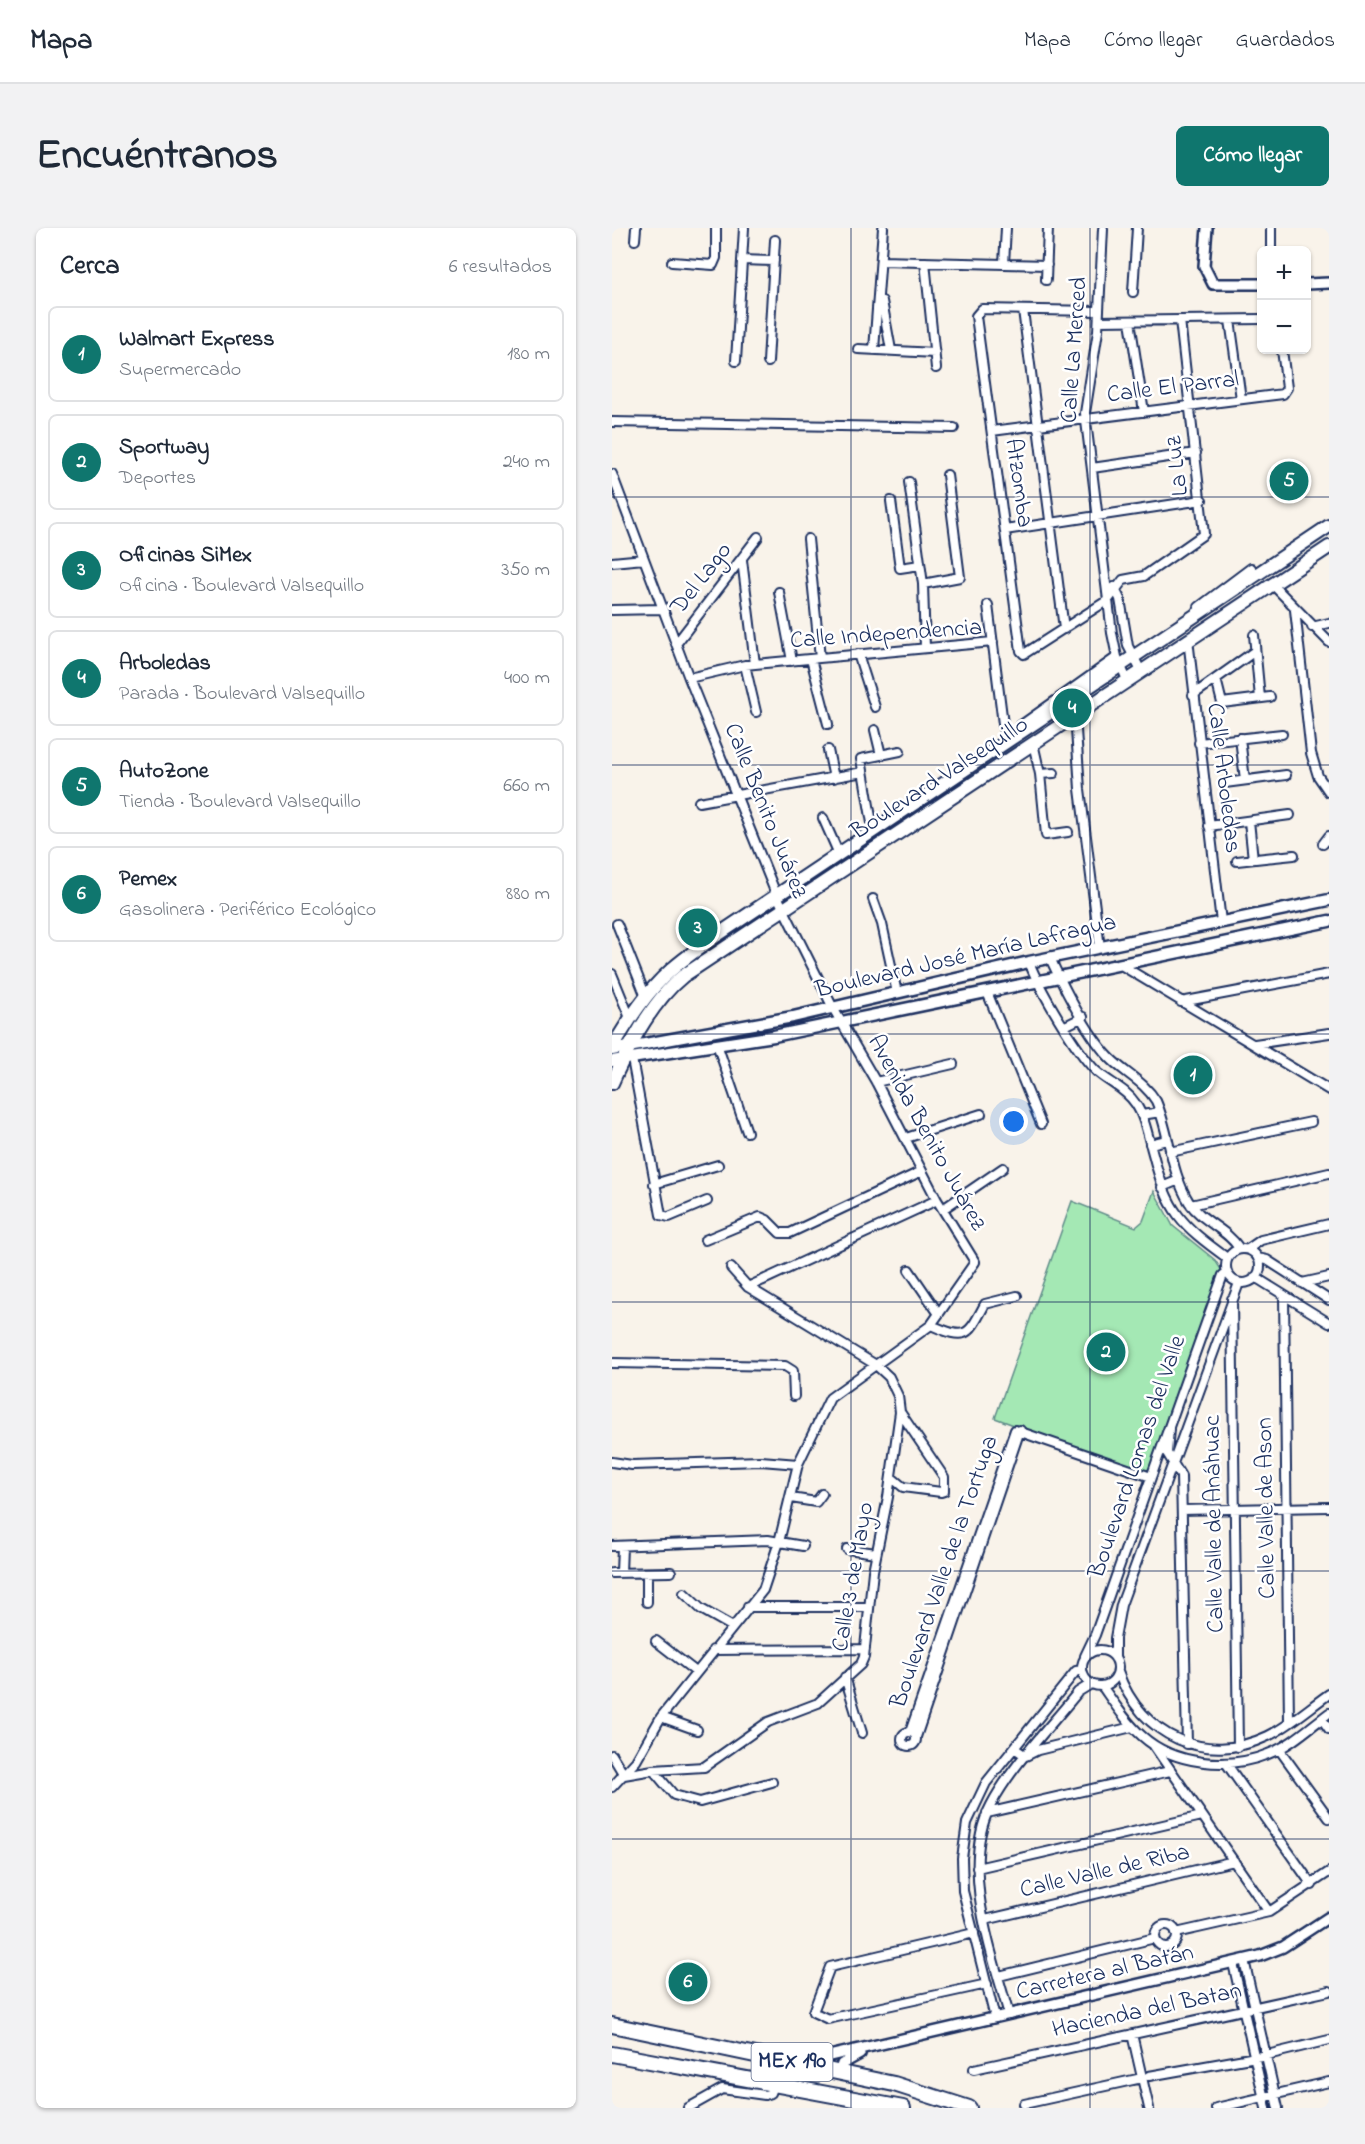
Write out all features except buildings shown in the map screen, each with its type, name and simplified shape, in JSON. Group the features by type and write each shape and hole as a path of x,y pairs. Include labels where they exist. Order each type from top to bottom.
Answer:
{"highway":[{"name":"MEX 190","path":"612,2025 923,2091 969,2108"},
{"name":"MEX 190","path":"612,2054 903,2108"}],"main road":[{"name":"Boulevard Valsequillo","path":"612,1049 646,996 671,969 838,852 1008,741 1118,661 1133,657 1198,611 1329,526"},
{"name":"Boulevard Valsequillo","path":"612,1083 624,1057 678,980 782,908 1188,639 1326,551"},
{"name":"Boulevard José María Lafragua","path":"624,1057 1029,962 1329,900"},
{"name":"Boulevard José María Lafragua","path":"612,1049 624,1057 718,1047 1329,921"}],"street":[{"path":"635,240 636,228"},
{"path":"672,262 713,265 716,258 716,228"},
{"path":"736,361 744,228"},
{"path":"874,350 883,228"},
{"path":"1004,264 1006,228"},
{"path":"1046,280 1048,228"},
{"path":"1133,292 1137,228"},
{"path":"1207,228 1204,266 1213,284 1257,284"},
{"path":"1271,228 1271,246"},
{"name":"Calle La Merced","path":"1103,229 1099,321 1086,419 1108,600 1118,661 1127,680"},
{"path":"768,362 776,240"},
{"path":"742,260 774,261"},
{"path":"881,261 1047,265"},
{"path":"925,262 936,368"},
{"path":"1311,284 1329,283"},
{"path":"880,291 891,350"},
{"name":"Atzomba","path":"1023,310 982,309 976,316 1021,651 1024,654 1064,629"},
{"path":"1099,311 1023,310 1064,629 1108,600 1116,588"},
{"path":"1099,321 1257,319"},
{"name":"La Luz","path":"1116,588 1122,580 1144,576 1203,536 1202,500 1180,320"},
{"path":"1230,320 1241,399"},
{"path":"1130,321 1144,412"},
{"path":"858,349 935,353"},
{"name":"Calle El Parral","path":"992,431 1287,392 1282,354"},
{"path":"612,422 954,428"},
{"path":"1092,468 1196,453"},
{"path":"923,584 960,577 947,475"},
{"name":"Calle Benito Juárez","path":"613,478 689,678 738,794 776,894 833,1008 843,1022"},
{"path":"909,482 923,584 926,648"},
{"path":"1005,530 1202,500"},
{"path":"891,501 900,567 920,565"},
{"name":"Del Lago","path":"676,644 742,561 758,537"},
{"path":"808,538 812,554 815,659 828,724"},
{"path":"612,562 644,559"},
{"path":"742,561 755,664"},
{"path":"1198,611 1251,568"},
{"path":"1106,580 1116,588 1128,646 1141,671"},
{"path":"1272,584 1295,610 1329,642"},
{"path":"779,592 792,661"},
{"path":"988,604 993,642"},
{"path":"612,610 662,609"},
{"path":"1295,610 1311,753 1318,776 1329,792"},
{"path":"1312,627 1329,623"},
{"path":"1254,635 1260,698"},
{"name":"Calle Arboledas","path":"1188,639 1221,922"},
{"name":"Calle Independencia","path":"689,678 745,665 993,642 1004,732 1008,741"},
{"path":"1171,651 1189,663"},
{"path":"1193,695 1255,651"},
{"path":"858,654 875,707"},
{"path":"1020,726 1118,661"},
{"path":"745,665 756,712"},
{"path":"1216,679 1222,703 1270,697"},
{"path":"1075,715 1080,789 1100,948"},
{"path":"874,730 881,755"},
{"path":"1199,743 1282,734"},
{"path":"1240,738 1245,780"},
{"path":"1033,743 1047,801 1046,835 1068,832"},
{"path":"828,750 834,777"},
{"path":"873,829 861,759 900,751"},
{"path":"699,802 863,772"},
{"path":"1040,774 1054,773"},
{"path":"1224,783 1286,775"},
{"path":"1209,826 1290,815"},
{"path":"823,818 838,852"},
{"path":"1249,820 1253,859"},
{"path":"1323,844 1329,836"},
{"path":"1237,861 1294,855"},
{"path":"873,899 882,924 897,993"},
{"path":"617,924 646,996"},
{"path":"1050,958 1098,1045 1111,1060 1150,1090 1160,1112 1179,1180 1191,1205 1205,1220 1244,1249 1258,1258 1267,1260 1329,1300"},
{"path":"1029,962 1037,982 1096,1071 1131,1098 1142,1115 1168,1203 1186,1227 1227,1258"},
{"path":"1121,965 1329,1090"},
{"path":"612,974 630,1018"},
{"path":"1181,1002 1329,974"},
{"path":"987,992 1041,1124"},
{"path":"1065,1026 1083,1017"},
{"name":"Avenida Benito Juárez","path":"843,1022 937,1200 975,1262 939,1314"},
{"path":"1255,1044 1329,1033"},
{"path":"718,1047 747,1132"},
{"path":"624,1057 664,1217 707,1201"},
{"path":"876,1082 953,1064"},
{"path":"1142,1115 1160,1112"},
{"path":"906,1138 981,1114"},
{"path":"1170,1152 1311,1122"},
{"path":"1150,1144 1167,1140"},
{"path":"654,1184 718,1165"},
{"path":"943,1209 1003,1168"},
{"path":"705,1240 760,1217 786,1235 922,1171"},
{"path":"1191,1205 1329,1173"},
{"path":"1162,1187 1179,1180"},
{"path":"748,1287 937,1200"},
{"path":"1227,1258 1261,1240 1329,1224"},
{"path":"1227,1258 1227,1273 1239,1283 1256,1277 1260,1268 1258,1258"},
{"path":"731,1268 748,1287 876,1365"},
{"path":"613,1783 624,1775 636,1761 661,1717 731,1626 766,1585 791,1498 798,1464 830,1398 931,1324 939,1314 909,1270"},
{"name":"Boulevard Lomas del Valle","path":"1085,1656 1095,1635 1222,1275 1227,1273"},
{"path":"1256,1277 1329,1323"},
{"path":"1302,1283 1329,1277"},
{"name":"Boulevard Lomas del Valle","path":"1115,1658 1115,1638 1121,1605 1239,1283"},
{"name":"Calle Valle de Ason","path":"1284,1295 1289,1722"},
{"path":"931,1324 954,1335 962,1334 978,1321 985,1304 1017,1296"},
{"name":"Calle Valle de Anáhuac","path":"1232,1299 1238,1747"},
{"path":"612,1363 785,1366 793,1371 794,1396"},
{"name":"Calle 3 de Mayo","path":"624,1775 653,1770 704,1767 768,1722 818,1703 862,1662 866,1649 868,1607 876,1553 891,1477 900,1412 898,1396 889,1377 876,1365"},
{"path":"891,1477 903,1487 944,1491 944,1477 900,1412"},
{"path":"1169,1426 1171,1436 1167,1454 1181,1476 1186,1744"},
{"name":"Boulevard Valle de la Tortuga","path":"913,1734 1013,1432 1020,1430 1151,1477"},
{"path":"612,1462 632,1466 761,1461 798,1464"},
{"path":"1156,1463 1172,1465"},
{"path":"791,1498 816,1502 822,1494"},
{"path":"1182,1510 1329,1507"},
{"path":"612,1546 779,1542 803,1546"},
{"path":"622,1546 616,1573 671,1572"},
{"path":"847,1549 876,1553"},
{"path":"647,1573 647,1602"},
{"path":"684,1593 701,1609 731,1626"},
{"path":"748,1607 868,1607"},
{"path":"656,1641 696,1672"},
{"path":"713,1650 866,1649"},
{"path":"1118,1672 1114,1679 1102,1686 1091,1684 1081,1670 1085,1656 1097,1649 1105,1650 1115,1658 1122,1683 1143,1716 1186,1744 1238,1747 1268,1736 1329,1694"},
{"path":"995,2018 962,1882 964,1840 978,1797 1076,1671 1081,1670"},
{"path":"845,1677 862,1733"},
{"path":"1009,2015 985,1920 977,1868 980,1839 987,1813 1001,1788 1026,1756 1036,1749 1078,1692 1091,1684"},
{"path":"1102,1686 1132,1727 1153,1745 1269,1912"},
{"path":"1153,1745 1186,1758 1226,1763 1267,1755 1325,1716 1329,1729"},
{"path":"661,1717 697,1730"},
{"path":"1021,1739 1036,1749 1132,1727"},
{"path":"1014,1748 1026,1756"},
{"path":"1279,1749 1329,1818"},
{"path":"612,1755 624,1775"},
{"path":"1226,1763 1312,1885"},
{"path":"653,1770 674,1795 700,1802 772,1782"},
{"path":"987,1813 1170,1771"},
{"path":"977,1868 1202,1816"},
{"name":"Calle Valle de Riba","path":"985,1920 1234,1861"},
{"path":"1176,1933 1269,1912 1329,1872"},
{"name":"Carretera al Batán","path":"808,2066 825,2058 881,2044 1244,1960 1283,1947 1329,1917"},
{"path":"1163,1925 1170,1926 1176,1933 1176,1941 1167,1947 1159,1945 1155,1938 1157,1929 1163,1925"},
{"path":"974,1933 830,1967 813,2008 817,2016 824,2019 987,1984"},
{"path":"999,1976 1155,1938"},
{"path":"978,1948 991,1945"},
{"path":"1244,1960 1278,2108"},
{"path":"1233,1963 1266,2108"},
{"name":"Hacienda del Batan","path":"974,2069 1329,1991"},
{"path":"1132,2034 1146,2077 1149,2108"},
{"path":"1024,2104 1146,2077 1267,2055 1329,2040"},
{"name":"Carretera al Batán","path":"839,2073 846,2060 881,2044"},
{"path":"1216,2108 1329,2082"},
{"path":"688,2108 722,2089 765,2095 771,2093 775,2083"}],"green space":[{"path":"1154,1191 1173,1226 1215,1260 1222,1271 1149,1475 995,1418 1072,1201 1136,1227 1143,1221"}],"place":[{"name":"AutoZone","path":"1289,481"},
{"name":"Arboledas","path":"1072,708"},
{"name":"Oficinas SiMex","path":"698,928"},
{"name":"Walmart Express","path":"1193,1075"},
{"name":"Sportway","path":"1106,1352"},
{"name":"Pemex","path":"688,1982"}]}
